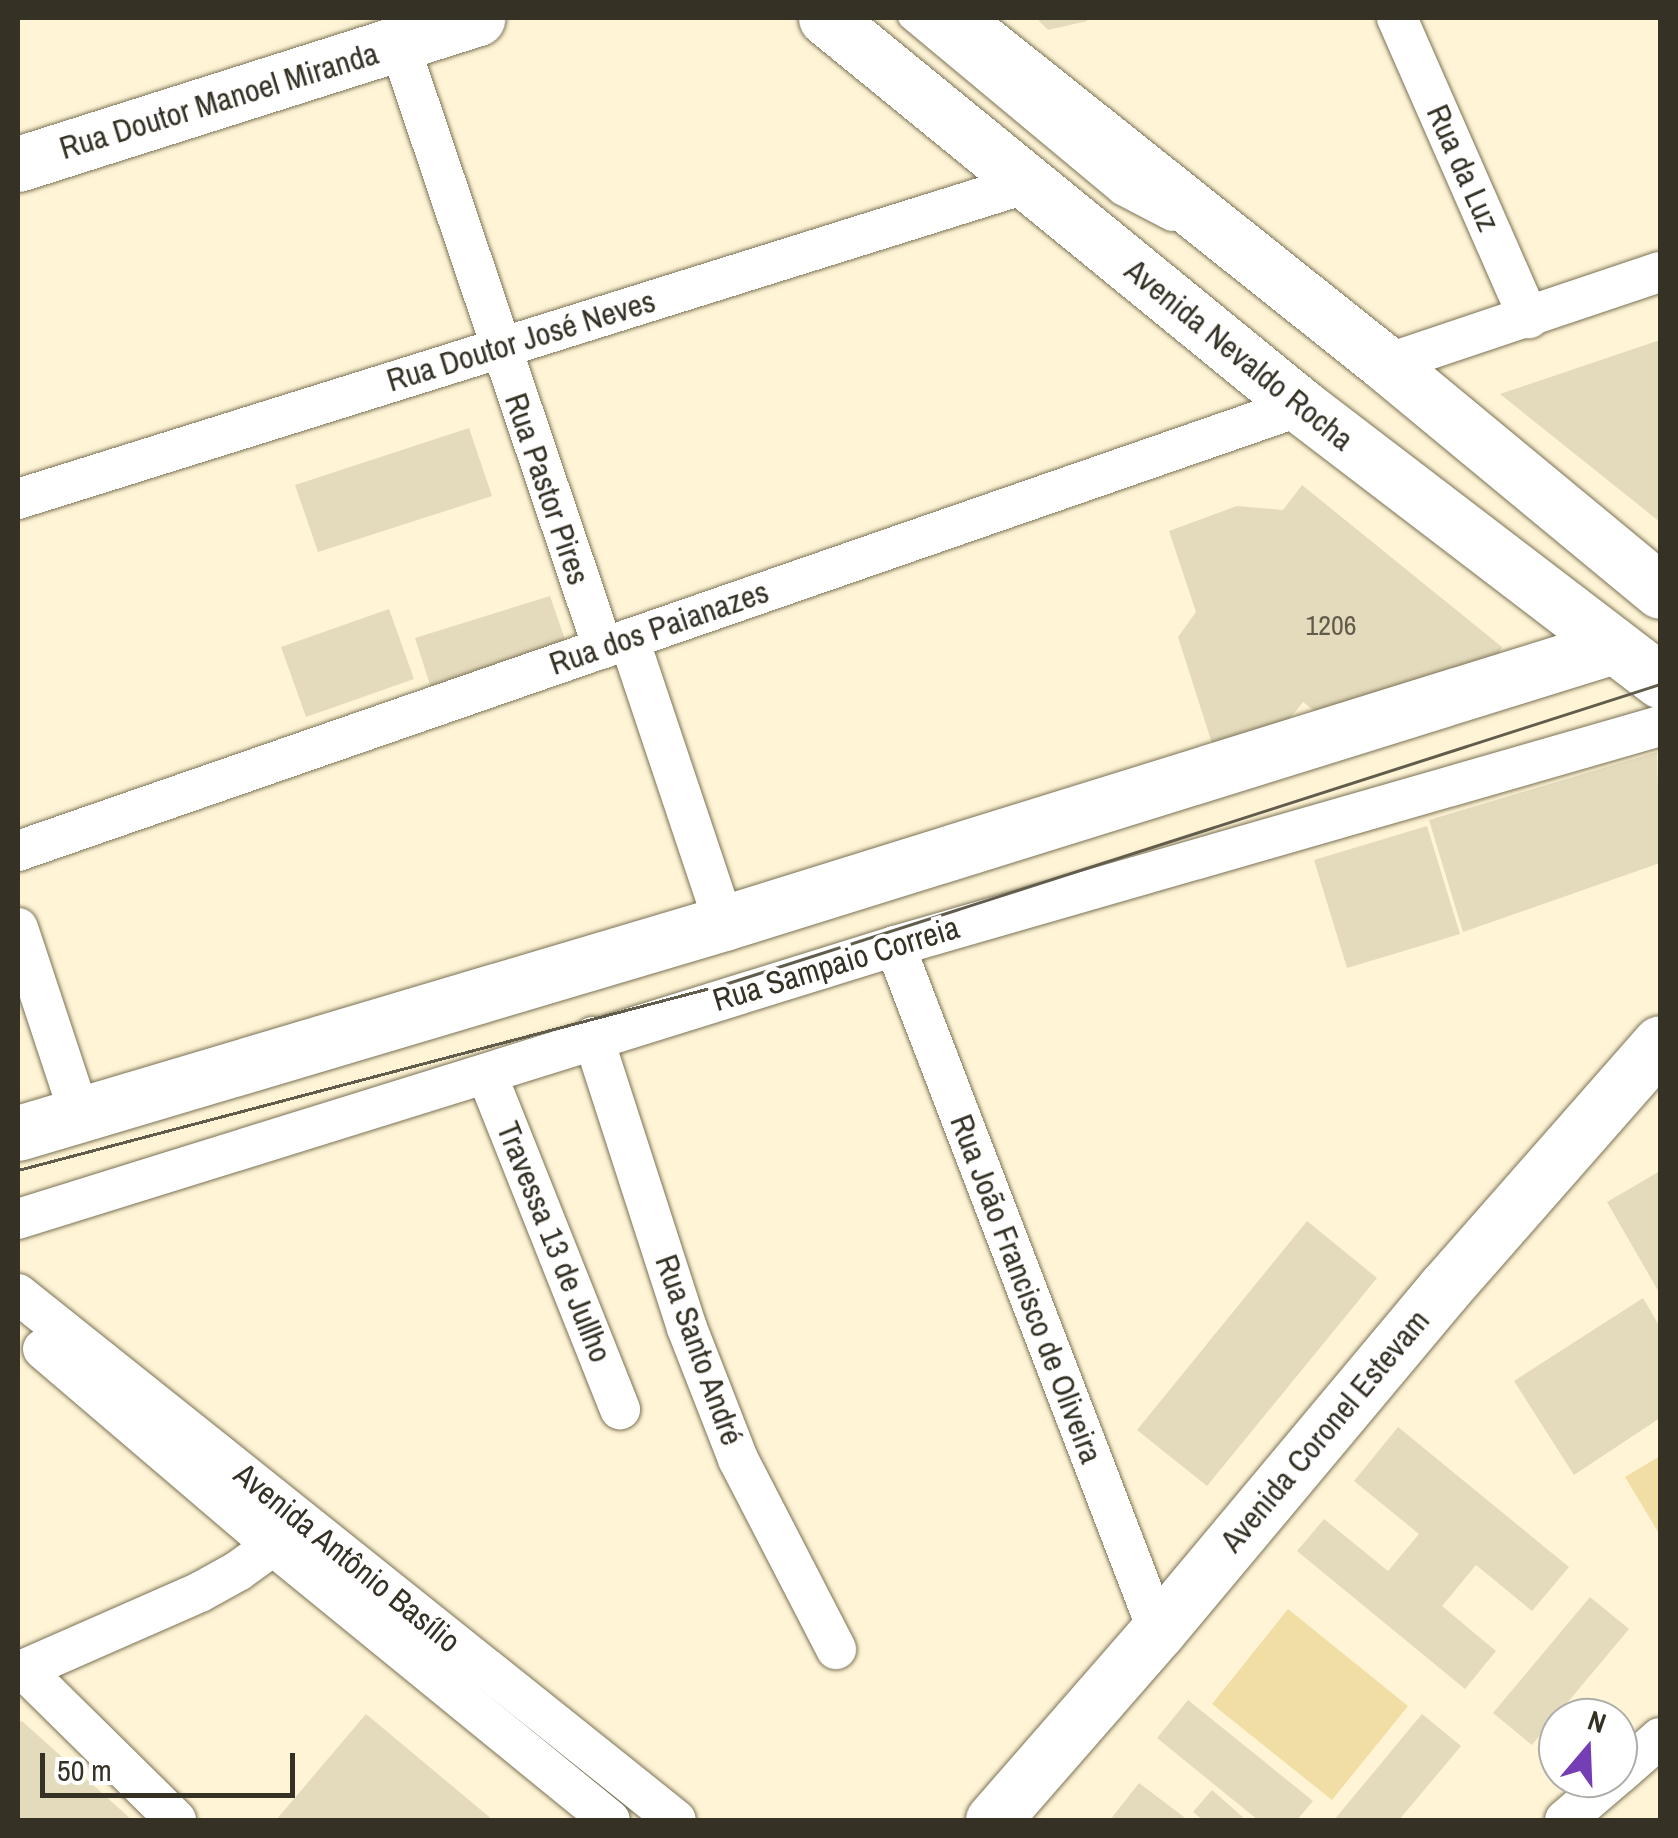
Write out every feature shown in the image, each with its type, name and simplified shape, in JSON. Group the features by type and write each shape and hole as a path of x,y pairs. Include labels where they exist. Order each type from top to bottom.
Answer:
{"main road":[{"name":"Rua Doutor Manoel Miranda","path":"18,164 477,18"},
{"name":"Avenida Nevaldo Rocha","path":"826,18 1301,406 1660,680"},
{"path":"952,18 1386,364 1660,592"},
{"path":"18,1133 724,923 1597,632"},
{"name":"Avenida Coronel Estevam","path":"993,1820 1158,1631 1444,1289 1660,1044"}],"street":[{"name":"Rua da Luz","path":"1397,18 1530,318"},
{"name":"Rua Pastor Pires","path":"400,44 499,348 724,923"},
{"name":"Rua Doutor José Neves","path":"18,499 1025,184"},
{"path":"1386,364 1660,272"},
{"name":"Rua dos Paianazes","path":"18,851 1301,406"},
{"name":"Rua Sampaio Correia","path":"18,1219 895,946 1660,726"},
{"path":"18,928 80,1115"},
{"name":"Rua João Francisco de Oliveira","path":"895,946 1158,1631"},
{"name":"Rua Santo André","path":"594,1037 687,1328 738,1460 836,1649"},
{"name":"Travessa 13 de Jullho","path":"487,1075 620,1410"},
{"name":"Avenida Antônio Basílio","path":"18,1294 610,1820"},
{"name":"Avenida Antônio Basílio","path":"18,1327 289,1535 676,1820"},
{"path":"176,1820 20,1670 200,1592 289,1535"},
{"path":"1638,1757 1660,1738"},
{"path":"1566,1820 1591,1798"}],"lane":[{"path":"908,18 1119,194 1267,269"},
{"path":"1168,300 1244,330"},
{"path":"1487,522 1597,632"}],"shaded area":[{"path":"1660,1456 1660,1535 1625,1477"},
{"path":"1288,1609 1408,1706 1332,1800 1212,1704"}],"building":[{"path":"1036,18 1086,18 1087,21 1048,30"},
{"path":"1660,340 1660,522 1500,394"},
{"path":"469,428 492,496 318,552 295,485"},
{"path":"1302,485 1502,647 1489,678 1331,724 1303,702 1271,742 1217,759 1178,637 1196,612 1169,531 1237,506 1283,510"},
{"path":"550,596 570,654 434,697 415,638"},
{"path":"389,609 414,679 306,717 281,647"},
{"path":"1657,752 1660,863 1463,932 1429,820"},
{"path":"1427,826 1460,934 1347,968 1314,860"},
{"path":"1660,1171 1660,1294 1607,1202"},
{"path":"1307,1221 1377,1278 1207,1486 1137,1430"},
{"path":"1643,1298 1660,1327 1660,1418 1574,1475 1514,1381"},
{"path":"1398,1427 1569,1567 1532,1611 1476,1565 1442,1606 1496,1651 1465,1689 1297,1551 1324,1519 1388,1571 1419,1534 1354,1481"},
{"path":"1590,1597 1629,1629 1571,1698 1538,1698 1538,1738 1532,1745 1493,1713"},
{"path":"1188,1700 1313,1801 1297,1820 1258,1820 1157,1738"},
{"path":"366,1714 493,1820 276,1820"},
{"path":"1422,1714 1461,1746 1399,1820 1334,1820"},
{"path":"22,1721 132,1820 18,1820 18,1723"},
{"path":"1139,1783 1184,1817 1182,1820 1110,1820"},
{"path":"1212,1790 1246,1820 1203,1820 1193,1812"}],"tram line":[{"path":"18,1170 725,984 1660,684"}]}
